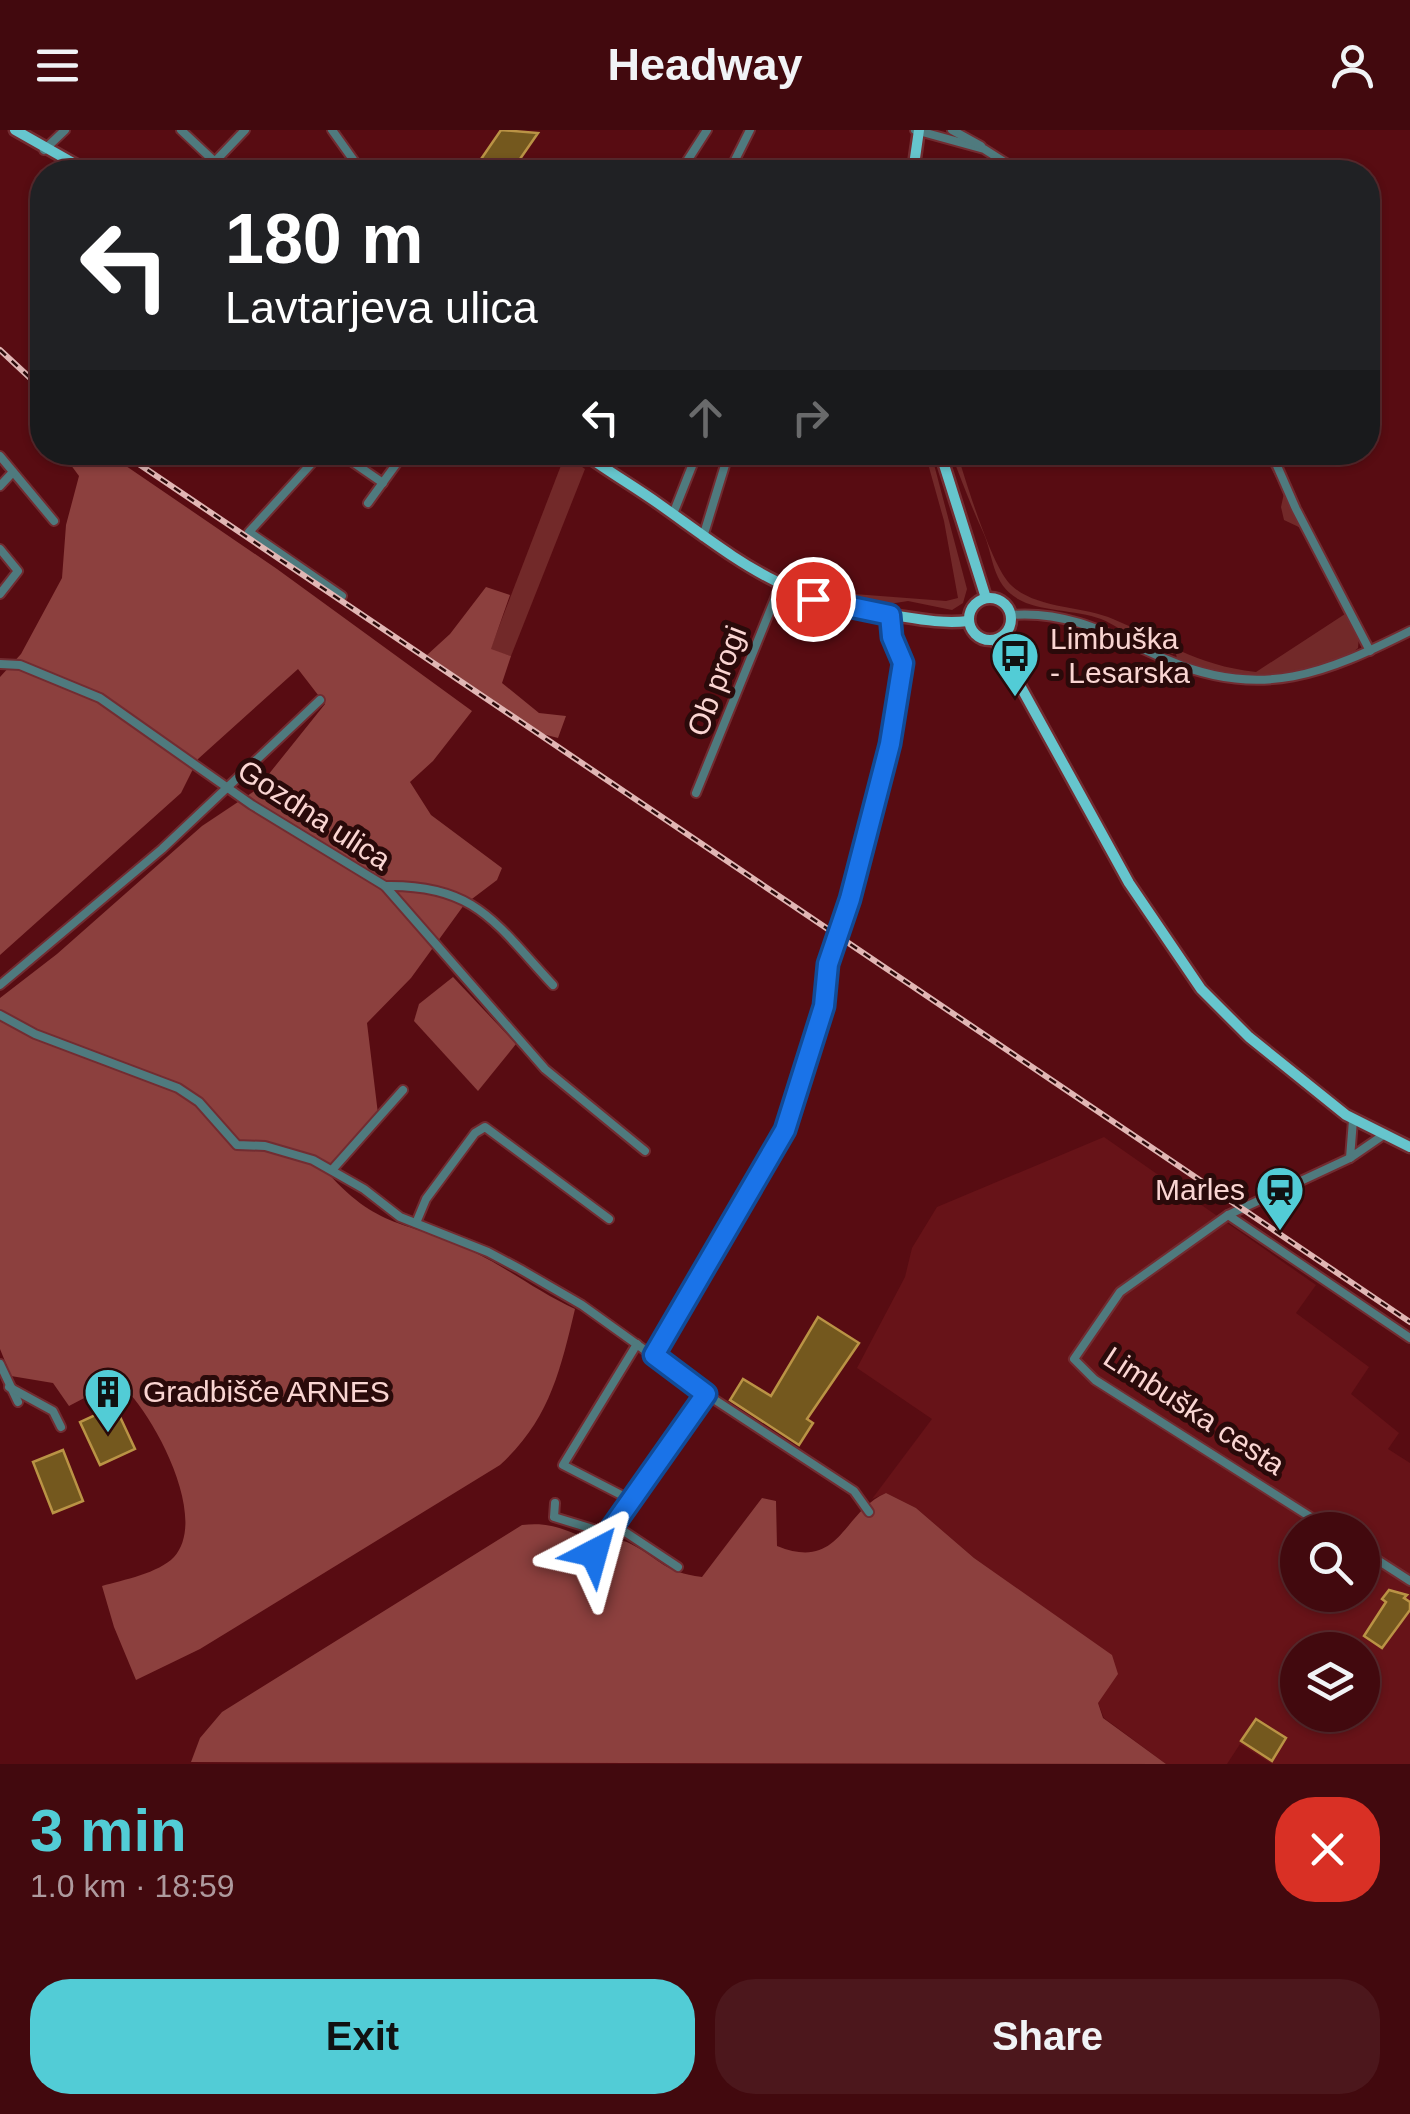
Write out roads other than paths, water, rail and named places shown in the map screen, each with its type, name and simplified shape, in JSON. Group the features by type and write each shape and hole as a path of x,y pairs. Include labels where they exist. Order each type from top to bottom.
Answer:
{"main road":[{"path":"15,130 64,160"},
{"path":"914,160 918,130"},
{"path":"601,465 780,586 834,606 942,622 968,622"},
{"path":"944,465 986,598"},
{"path":"986,598 1002,601 1011,615 1010,628 995,640 978,637 968,622 970,609 986,598"},
{"path":"995,640 1129,883 1188,972 1230,1021 1353,1120 1410,1146"}],"street":[{"path":"44,150 65,130"},
{"path":"181,130 212,160"},
{"path":"216,160 245,130"},
{"path":"332,130 353,160"},
{"path":"688,160 707,130"},
{"path":"735,160 750,130"},
{"path":"918,130 984,148"},
{"path":"952,130 1002,160"},
{"path":"0,456 54,520"},
{"path":"310,465 248,532 342,596"},
{"path":"357,465 383,483"},
{"path":"368,504 396,465"},
{"path":"703,537 725,465"},
{"path":"1277,465 1370,651"},
{"path":"673,514 692,466"},
{"path":"0,486 13,472"},
{"path":"0,549 18,570 0,594"},
{"name":"Ob progi","path":"696,793 780,586"},
{"path":"654,1355 785,1130 824,1006 828,964 850,899 890,744 903,663 892,637 890,615"},
{"path":"1011,615 1064,616 1205,674 1278,680 1327,670 1410,631"},
{"name":"Gozdna ulica","path":"0,664 20,664 100,698 229,788 385,886 546,1069 645,1151"},
{"path":"0,985 101,903 320,700"},
{"path":"385,886 417,885 476,904 553,985"},
{"path":"0,1015 35,1034 178,1088 199,1102 237,1144 280,1150 332,1170 390,1211 520,1269 582,1305 706,1394 854,1491 869,1512"},
{"path":"332,1170 402,1090"},
{"path":"1350,1158 1353,1120"},
{"path":"416,1223 426,1199 476,1133 486,1127 609,1219"},
{"name":"Limbuška cesta","path":"1303,1512 1096,1380 1074,1359 1120,1292 1228,1215 1350,1158 1382,1136"},
{"path":"1228,1215 1410,1338"},
{"path":"633,1501 564,1465 637,1344"},
{"path":"0,1364 18,1402"},
{"path":"9,1387 53,1411 61,1426"},
{"path":"594,1553 706,1394"},
{"path":"555,1504 554,1517 606,1533"},
{"path":"616,1526 678,1567"},
{"path":"1380,1562 1410,1581"}],"railway":[{"path":"0,350 30,378"},
{"path":"140,465 1410,1322"}],"place":[{"name":"Limbuška - Lesarska","path":"1015,698"},
{"name":"Marles","path":"1280,1232"},
{"name":"Gradbišče ARNES","path":"108,1434"}]}
